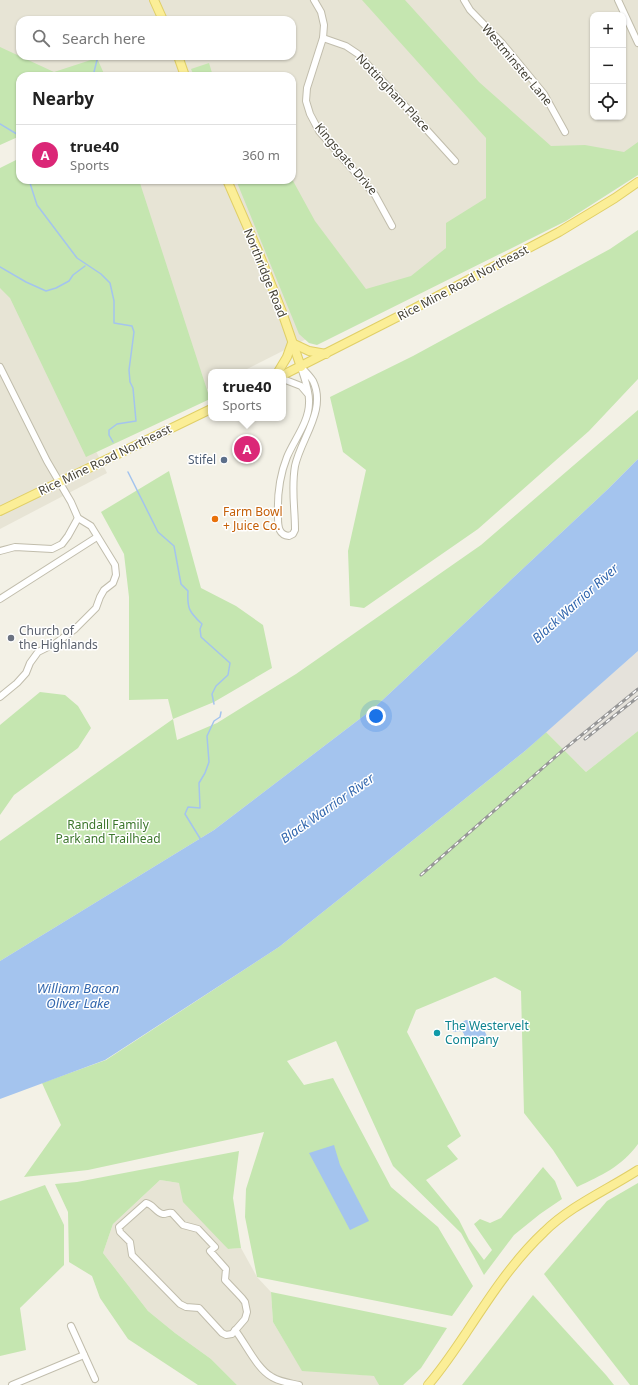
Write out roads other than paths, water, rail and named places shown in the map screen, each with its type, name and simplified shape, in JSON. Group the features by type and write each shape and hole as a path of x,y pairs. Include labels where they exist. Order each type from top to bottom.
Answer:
{"main road":[{"path":"154,0 161,16"},
{"path":"179,60 184,72"},
{"name":"Rice Mine Road Northeast","path":"286,374 559,232 615,198 638,182"},
{"name":"Northridge Road","path":"229,184 260,256 282,312 301,367"},
{"path":"280,369 287,357 292,342 309,351 326,354"},
{"name":"Rice Mine Road Northeast","path":"0,511 208,411"},
{"path":"428,1385 508,1272 545,1230 579,1205 638,1170"}],"street":[{"name":"Kingsgate Drive","path":"314,0 321,12 324,25 323,38 307,88 306,101 310,114 319,131 375,195 392,226"},
{"name":"Westminster Lane","path":"464,0 470,10 502,43 544,94 565,132"},
{"path":"618,0 638,43"},
{"name":"Nottingham Place","path":"323,38 346,46 358,54 455,161"},
{"path":"0,367 58,482 71,502 78,518 91,526 115,565 116,575 112,582 104,590 96,608 75,629 60,640 38,652 30,663 26,673 17,683 0,696"},
{"path":"301,367 312,380 316,391 316,414 295,466 292,497 295,530 294,534 285,536 281,533 278,527 278,503 281,477 287,458 304,422 309,403 301,367"},
{"path":"286,380 301,386 308,394"},
{"path":"0,551 15,547 52,549 62,544 78,518"},
{"path":"0,599 97,537"},
{"path":"149,1203 160,1213 163,1214 170,1212 183,1225 198,1229 215,1247 210,1251 226,1269 224,1277 226,1283 245,1302 247,1316 235,1330 232,1334 226,1335 222,1333 199,1308 180,1304 132,1255 130,1242 119,1230 120,1225 144,1205 149,1203"},
{"path":"72,1326 95,1378"},
{"path":"235,1330 264,1372 272,1378 299,1385"},
{"path":"12,1385 84,1355"}],"water":[{"name":"William Bacon Oliver Lake","path":"638,459 638,651 525,751 279,947 105,1060 0,1099 0,961 214,830 374,708 608,489"},
{"path":"466,1020 475,1021 484,1030 487,1036 486,1039 481,1040 471,1036 469,1043 464,1041 464,1034 462,1031 453,1032 451,1026 453,1023 455,1026"},
{"path":"334,1145 340,1165 369,1221 350,1230 309,1153"}],"waterway":[{"path":"94,72 97,60"},
{"path":"0,124 16,134"},
{"path":"30,184 37,205 77,258 101,274 110,283 114,301 114,323 132,326 134,332 129,370 130,382 133,388 136,421 117,424 109,430 109,435 113,442"},
{"path":"0,267 26,282 46,291 56,288 69,281 73,275 85,266"},
{"path":"128,472 158,532 174,546 181,584 188,591 188,602 192,613 202,624 200,629 201,637 230,663 228,675 216,686 212,694 214,704"},
{"path":"201,840 185,814 188,807 200,808 199,783 209,762 207,736 214,721 220,717 221,712"}],"railway":[{"path":"421,875 562,751 638,689"},
{"path":"585,739 638,697"}],"place":[{"name":"true40","path":"247,449"},
{"name":"Stifel","path":"224,460"},
{"name":"Farm Bowl + Juice Co.","path":"215,519"},
{"name":"Church of the Highlands","path":"11,638"},
{"name":"The Westervelt Company","path":"437,1033"}],"water label":[{"name":"Black Warrior River","path":"575,603"},
{"name":"Black Warrior River","path":"327,808"}],"park label":[{"name":"Randall Family Park and Trailhead","path":"108,832"}]}
